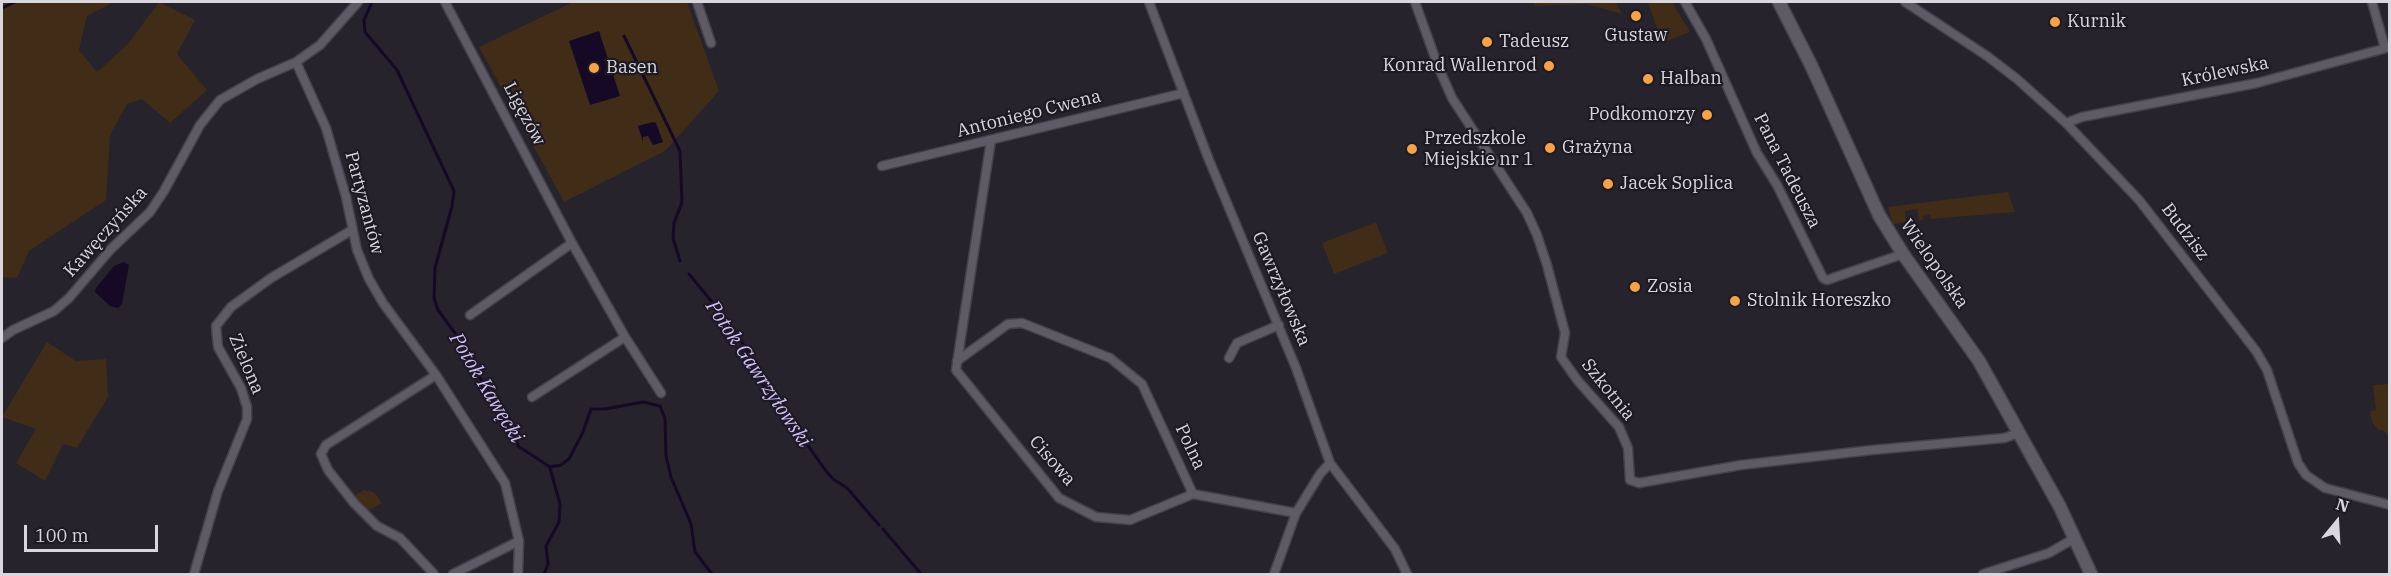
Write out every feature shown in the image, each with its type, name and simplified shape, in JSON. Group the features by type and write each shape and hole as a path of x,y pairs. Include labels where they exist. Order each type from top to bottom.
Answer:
{"street":[{"name":"Kawęczyńska","path":"2,338 12,330 62,305 117,243 150,212 200,125 220,100 257,79 296,62 320,45 358,2"},
{"name":"Ligęzów","path":"445,2 572,243 625,337 661,393"},
{"path":"697,2 711,43"},
{"name":"Gawrzyłowska","path":"1149,2 1213,170 1279,325 1330,463 1395,549 1407,574"},
{"name":"Szkotnia","path":"1415,2 1452,98 1527,213 1537,235 1548,265 1565,333 1561,345 1561,357 1578,381 1618,427 1628,448 1630,480 1639,483 1741,465 2004,438 2019,433"},
{"name":"Pana Tadeusza","path":"1685,2 1706,39 1757,153 1777,185 1823,278 1827,280 1903,254"},
{"name":"Wielopolska","path":"1779,2 1811,65 1880,215 1903,254 1978,361 2075,538 2091,574"},
{"name":"Budzisz","path":"1905,2 2000,64 2066,123 2139,200 2256,351 2267,370 2302,470 2325,488 2390,505"},
{"path":"2372,2 2387,47"},
{"name":"Królewska","path":"2066,123 2082,117 2257,83 2387,47"},
{"name":"Partyzantów","path":"296,62 326,128 346,197 352,230 369,279 383,303 436,375 505,483 519,541 518,574"},
{"name":"Antoniego Cwena","path":"882,166 1184,93"},
{"path":"957,361 991,140"},
{"name":"Zielona","path":"194,574 218,491 247,419 247,407 241,388 218,347 216,326 231,307 271,278 352,230"},
{"path":"470,315 572,243"},
{"name":"Polna","path":"957,361 1008,324 1022,323 1110,358 1142,384 1193,494 1296,513"},
{"path":"1229,358 1237,343 1279,325"},
{"path":"532,397 625,337"},
{"name":"Cisowa","path":"957,361 956,370 1059,498 1096,517 1130,520 1193,494"},
{"path":"434,574 400,538 376,526 354,503 328,470 321,454 326,444 436,375"},
{"path":"1274,574 1296,513 1320,474 1330,463"},
{"path":"1983,574 2049,553 2075,538"},
{"path":"453,574 519,541"}],"shaded area":[{"path":"2,2 114,2 87,16 79,50 97,72 128,44 159,2 195,20 177,54 207,90 170,123 142,99 127,104 110,135 106,200 29,251 17,278 2,277"},
{"path":"573,2 687,2 719,91 665,151 564,202 479,47"},
{"path":"1533,2 1616,2 1622,14 1587,4 1535,6"},
{"path":"1648,2 1672,2 1690,32 1662,43"},
{"name":"Basen","path":"599,31 620,96 590,105 569,41"},
{"name":"Basen","path":"656,123 663,142 653,145 648,136 643,137 643,142 638,126"},
{"path":"2008,192 2015,212 1931,219 1930,215 1923,216 1923,220 1919,221 1917,209 1905,211 1906,222 1893,224 1888,207"},
{"path":"1376,222 1388,253 1334,274 1322,243"},
{"path":"124,262 129,265 122,304 118,308 110,306 95,292 114,266"},
{"path":"47,342 76,361 106,359 108,397 77,448 63,444 45,481 16,463 36,429 2,417"},
{"path":"2390,384 2389,437 2375,426 2370,411 2376,410 2373,385"},
{"path":"363,490 374,492 382,503 369,510 355,496"}],"waterway":[{"path":"2,8 15,2"},
{"name":"Potok Kawęcki","path":"372,2 364,20 365,32 397,70 454,191 435,268 434,298 438,310 460,340 484,385 511,421 518,446 550,467 561,465 569,459 583,432 591,409 605,409 643,402 660,406 665,418 666,456 671,477 691,524 695,552 712,574"},
{"name":"Potok Gawrzyłowski","path":"624,36 680,151 682,202 674,223 673,238 680,261"},
{"name":"Potok Gawrzyłowski","path":"689,274 730,324 747,350 776,407 791,422 826,471 833,479 847,488 879,525"},
{"path":"544,574 548,564 546,546 559,522 560,504 550,468"},
{"name":"Potok Gawrzyłowski","path":"883,529 921,574"}],"place":[{"name":"Gustaw","path":"1636,16"},
{"name":"Kurnik","path":"2055,22"},
{"name":"Tadeusz","path":"1487,42"},
{"name":"Konrad Wallenrod","path":"1549,66"},
{"name":"Basen","path":"594,68"},
{"name":"Halban","path":"1648,79"},
{"name":"Podkomorzy","path":"1707,115"},
{"name":"Grażyna","path":"1550,148"},
{"name":"Przedszkole Miejskie nr 1","path":"1412,149"},
{"name":"Jacek Soplica","path":"1608,184"},
{"name":"Zosia","path":"1635,287"},
{"name":"Stolnik Horeszko","path":"1735,301"}]}
